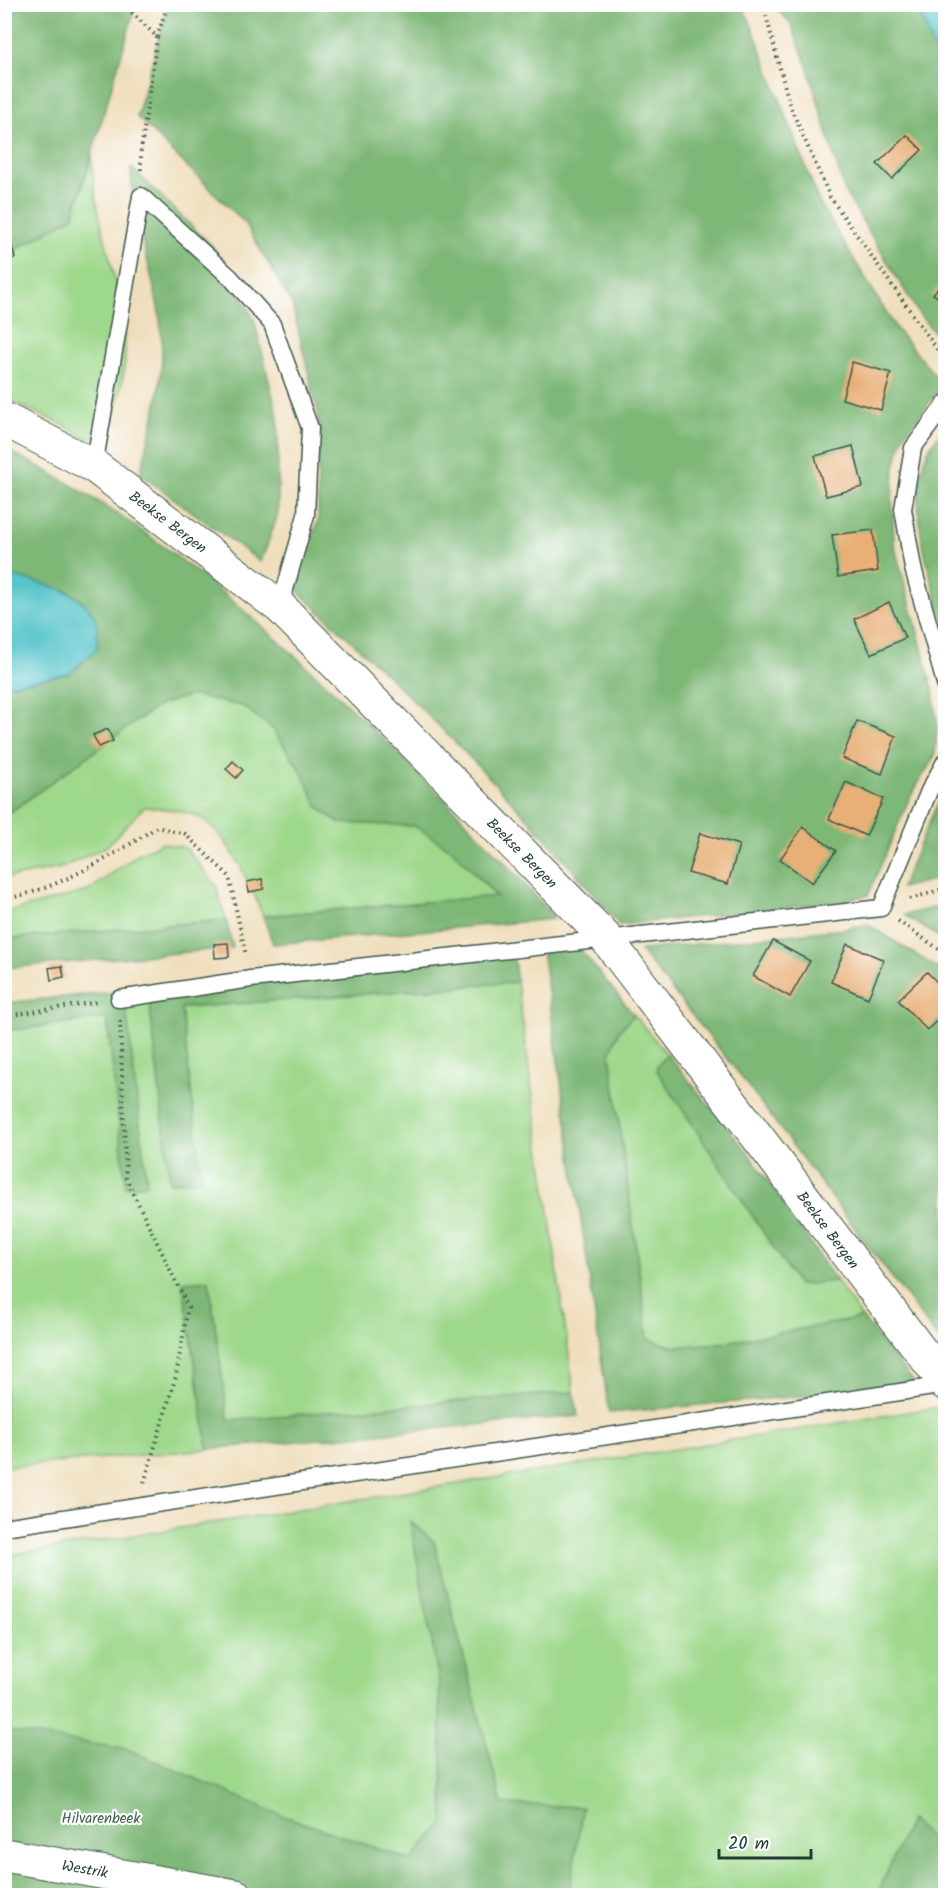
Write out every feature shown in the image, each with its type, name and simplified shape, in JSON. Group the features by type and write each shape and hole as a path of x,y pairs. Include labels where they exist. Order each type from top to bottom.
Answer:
{"street":[{"name":"Beekse Bergen","path":"4,419 94,466 280,607 604,937 945,1385"},
{"name":"Westrik","path":"4,1855 236,1896"}],"lane":[{"path":"94,466 141,196 231,278 272,324 310,428 306,515 280,607"},
{"path":"945,403 914,447 903,509 913,568 945,687"},
{"path":"118,999 251,979 604,937 881,908 929,791 945,760"},
{"path":"4,1527 945,1385"}],"path":[{"path":"123,4 157,38"},
{"path":"141,151 157,38 168,4"},
{"path":"763,4 790,106 830,196 945,362"},
{"path":"4,899 23,896 111,857 157,827 185,834 228,876 251,979"},
{"path":"881,908 945,954"},
{"path":"5,1016 118,999 126,1178 188,1307 176,1376 137,1506"}],"green space":[{"path":"5,5 136,5 73,217 5,256"},
{"path":"168,5 741,5 749,19 820,204 897,330 943,385 904,435 895,466 892,499 894,544 933,689 937,724 935,755 909,799 868,895 839,902 619,925 543,836 463,750 294,588 318,521 318,413 292,304 245,223 137,117"},
{"path":"773,5 917,5 945,81 945,345 919,314 845,192 808,68 791,24"},
{"path":"92,155 97,206 121,306 125,366 108,437 85,438 66,426 5,399 4,256 73,217"},
{"path":"131,167 213,247 254,319 278,418 278,514 261,562 140,474 157,402 162,347 154,288 135,208"},
{"path":"945,427 945,629 922,539 919,493 922,471 929,449"},
{"path":"4,449 105,506 153,539 244,611 331,689 420,775 555,919 273,944 263,916 496,896 454,851 415,826 340,823 319,808 300,769 273,729 243,706 191,695 159,705 13,810 5,813 5,684 68,674 97,649 96,622 68,591 5,575"},
{"path":"191,695 243,706 273,729 300,769 319,808 339,823 415,826 454,851 496,896 263,916 240,865 215,830 192,814 144,807 106,847 61,868 5,878 5,813 13,810 159,705"},
{"path":"945,791 945,877 901,888 934,811"},
{"path":"162,843 186,848 216,886 226,920 5,939 4,913 88,891 140,853"},
{"path":"945,905 945,941 904,915"},
{"path":"226,920 233,948 5,968 5,939"},
{"path":"867,924 945,973 945,1348 736,1070 640,950 844,929"},
{"path":"578,947 634,1015 619,1031 610,1054 648,1339 673,1347 721,1343 862,1318 917,1386 609,1413 542,950"},
{"path":"513,953 517,982 181,1008 202,1180 170,1182 148,989"},
{"path":"517,982 574,1392 228,1421 209,1281 183,1283 208,1449 5,1467 4,1031 107,1018 126,1186 147,1184 124,991 148,989 170,1182 201,1180 181,1008"},
{"path":"124,991 147,1184 126,1187 107,1018 5,1031 4,1003"},
{"path":"634,1015 667,1054 657,1066 658,1071 798,1285 836,1281 862,1318 721,1343 673,1347 648,1339 610,1054 619,1031"},
{"path":"667,1054 750,1155 836,1281 798,1285 657,1071 657,1066"},
{"path":"209,1280 228,1420 574,1392 578,1416 208,1449 183,1282"},
{"path":"939,1407 945,1414 945,1895 301,1895 5,1838 5,1556"},
{"name":"Hilvarenbeek","path":"410,1521 434,1542 502,1804 583,1807 569,1895 5,1896 5,1731 127,1749 281,1815 411,1860 444,1821 439,1682"},
{"path":"910,1820 934,1841 943,1895 877,1895"}],"water":[{"path":"917,5 945,5 945,81"},
{"path":"5,575 57,588 81,600 90,609 96,621 97,649 69,674 5,684"}],"building":[{"path":"907,135 922,150 892,179 877,164"},
{"path":"12,247 15,258 4,260 4,248"},
{"path":"946,278 946,303 933,294"},
{"path":"852,362 891,373 881,410 842,399"},
{"path":"853,446 863,487 826,496 815,456"},
{"path":"873,530 878,571 838,577 832,535"},
{"path":"889,602 905,638 871,654 854,619"},
{"path":"857,721 896,736 882,774 842,758"},
{"path":"108,729 113,741 99,747 93,735"},
{"path":"233,761 243,770 236,778 226,769"},
{"path":"846,782 883,799 866,836 829,819"},
{"path":"803,827 836,851 812,883 780,859"},
{"path":"700,833 739,845 728,884 688,873"},
{"path":"262,879 264,889 249,892 247,882"},
{"path":"773,941 810,961 790,997 753,976"},
{"path":"228,943 229,957 215,958 214,944"},
{"path":"847,944 884,960 868,998 831,982"},
{"path":"62,966 64,977 51,980 49,968"},
{"path":"927,972 946,991 946,1012 927,1030 898,1000"}]}
